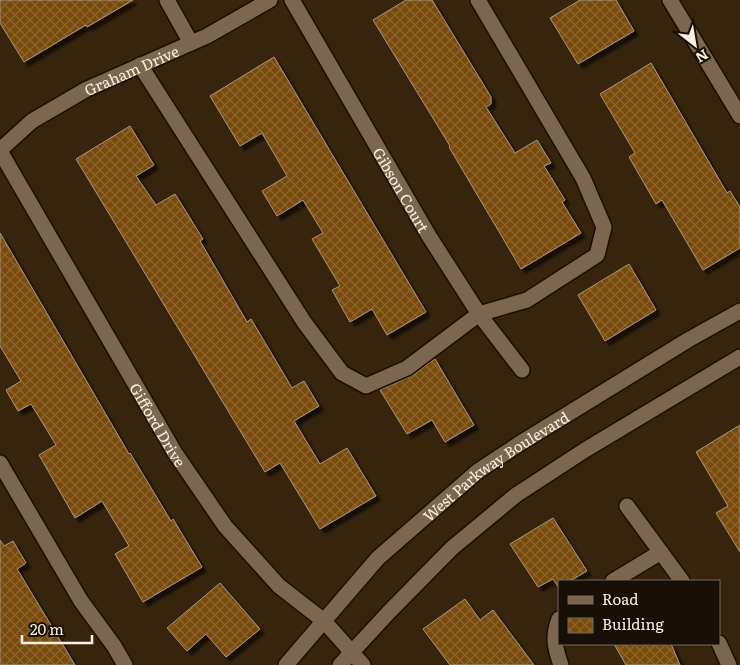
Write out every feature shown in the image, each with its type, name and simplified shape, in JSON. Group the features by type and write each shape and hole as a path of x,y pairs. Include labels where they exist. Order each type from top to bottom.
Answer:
{"street":[{"path":"166,0 191,43"},
{"name":"Graham Drive","path":"0,150 32,121 87,89 207,36 270,0"},
{"name":"Gibson Court","path":"292,0 429,236 479,314 522,370"},
{"path":"140,65 304,322 342,373 366,386 407,368 479,314 527,300 598,255 604,227 583,178 478,0"},
{"path":"670,0 740,116"},
{"name":"Gifford Drive","path":"0,150 175,452 225,526 279,586 324,621 363,665"},
{"name":"West Parkway Boulevard","path":"286,665 378,558 478,471 663,355 740,311"},
{"path":"340,665 452,548 516,495 585,450 740,357"},
{"path":"0,463 81,601 114,646 125,665"},
{"path":"627,506 681,580"},
{"path":"615,580 661,552"},
{"path":"558,622 555,629 554,645 561,665"},
{"path":"720,645 729,665"}],"building":[{"path":"0,0 133,0 87,27 86,25 24,62 0,23"},
{"path":"406,0 432,0 491,97 491,104 486,107 515,153 537,140 551,163 544,166 565,200 562,202 581,233 521,269 450,146 373,20"},
{"path":"580,0 616,0 634,31 578,64 550,18"},
{"path":"274,57 426,312 387,335 372,309 350,322 332,290 340,286 312,239 323,233 303,200 277,216 262,191 287,176 262,133 240,146 210,96"},
{"path":"651,63 727,193 730,191 740,207 740,248 703,270 662,200 656,204 629,157 635,153 600,94"},
{"path":"130,126 154,165 136,176 156,205 175,194 203,239 200,241 247,322 251,319 292,388 304,381 319,406 294,421 320,464 347,448 376,496 320,529 280,463 265,472 76,159"},
{"path":"0,233 129,454 171,521 173,519 202,567 143,602 115,554 129,546 102,501 75,518 39,455 56,445 31,404 18,411 6,390 21,381 0,346"},
{"path":"629,264 656,310 605,341 578,295"},
{"path":"435,359 474,425 445,442 432,420 407,434 380,390 411,376"},
{"path":"740,425 740,552 716,513 728,506 696,452"},
{"path":"553,518 587,571 572,580 558,580 558,586 553,579 538,587 510,544"},
{"path":"0,540 4,546 13,541 26,563 17,569 75,665 0,665"},
{"path":"220,583 260,629 226,657 206,634 187,651 167,628"},
{"path":"465,599 480,620 493,610 534,665 450,665 423,629"},
{"path":"615,645 671,645 680,665 626,665"}]}
